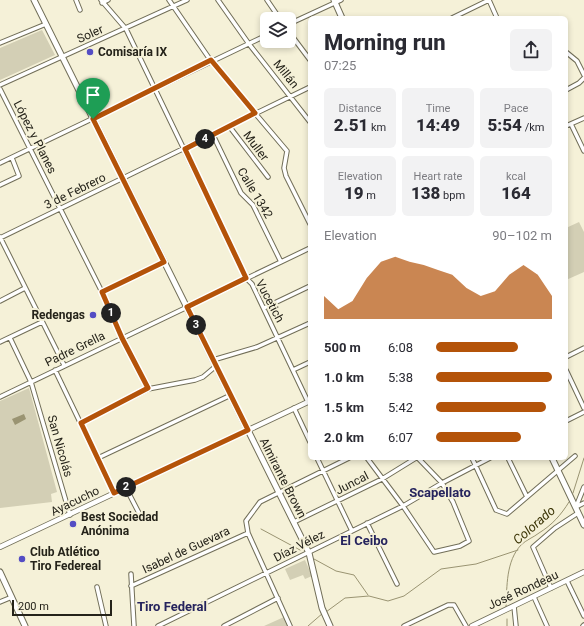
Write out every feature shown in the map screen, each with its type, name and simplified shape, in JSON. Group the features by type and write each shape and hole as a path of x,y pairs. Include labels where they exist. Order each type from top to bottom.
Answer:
{"main road":[{"name":"Almirante Brown","path":"34,0 248,430 280,491 309,553 322,608 330,626"},
{"path":"335,1 341,16"},
{"path":"553,460 584,525"},
{"path":"0,572 25,626"}],"street":[{"path":"76,0 80,10"},
{"path":"102,1 108,0"},
{"path":"169,0 211,60 287,151 284,168 286,176 308,220"},
{"name":"Soler","path":"0,85 187,0"},
{"name":"Millán","path":"218,0 249,44 292,96 308,119"},
{"path":"267,0 275,12"},
{"path":"296,20 335,1 341,0"},
{"path":"456,16 489,0 496,16"},
{"name":"Vucetich","path":"102,1 126,29 246,278 252,284 308,399"},
{"path":"0,43 46,24"},
{"path":"0,163 155,89 211,60 260,38"},
{"path":"296,41 308,57"},
{"path":"568,54 577,61 584,76 579,83 568,89"},
{"name":"3 de Febrero","path":"0,238 308,88"},
{"name":"López y Planes","path":"0,89 102,292 122,338 148,388"},
{"path":"568,125 584,118"},
{"path":"571,124 584,151"},
{"name":"Muller","path":"229,126 268,177"},
{"name":"Calle 1342","path":"213,135 241,193 253,205 281,262"},
{"path":"0,185 19,176 12,158"},
{"path":"0,238 64,365"},
{"name":"Padre Grella","path":"0,397 308,249"},
{"path":"102,292 164,262"},
{"path":"264,308 308,287"},
{"path":"0,301 25,288"},
{"path":"0,342 42,322"},
{"path":"213,360 257,347 308,324"},
{"name":"San Nicolás","path":"10,338 31,382 70,515"},
{"path":"568,356 584,348"},
{"path":"293,370 308,363"},
{"path":"81,423 148,388 195,380 203,377 216,366"},
{"path":"55,370 114,493"},
{"path":"568,374 584,408"},
{"path":"98,458 231,395"},
{"name":"Ayacucho","path":"0,547 308,401"},
{"path":"294,408 308,438"},
{"path":"568,420 584,412"},
{"path":"473,460 496,510 507,514 575,456"},
{"path":"318,460 352,531"},
{"path":"290,626 268,573 248,533 246,521 248,516 260,502 345,460"},
{"path":"368,460 403,506 434,552 460,546 469,541 453,502 442,483 419,460"},
{"name":"Juncal","path":"294,522 382,479 414,460"},
{"name":"Díaz Vélez","path":"158,626 163,625 403,506 486,460"},
{"path":"509,460 527,497"},
{"path":"576,507 584,487"},
{"path":"126,488 140,516"},
{"path":"576,507 584,503"},
{"path":"551,588 533,547 555,528 578,513"},
{"path":"367,523 397,584"},
{"name":"Isabel de Guevara","path":"132,586 248,533"},
{"name":"José Rondeau","path":"472,626 584,572"},
{"path":"131,574 134,626"},
{"path":"567,581 584,616"},
{"path":"97,587 106,626"},
{"path":"0,602 12,597"},
{"path":"534,597 547,626"},
{"path":"224,626 278,598"},
{"path":"404,626 448,605 454,606 466,626"},
{"path":"514,606 516,626"}],"shaded area":[{"path":"42,30 55,55 0,80 0,48"},
{"path":"579,222 584,232 584,272 568,279 568,227"},
{"path":"29,388 57,492 51,494 52,502 0,508 0,401"},
{"path":"24,414 26,419 15,425 12,419"},
{"path":"305,560 312,576 305,579 303,575 290,580 285,569"},
{"path":"284,617 288,626 264,626"}],"waterway":[{"name":"Colorado","path":"573,493 584,458"},
{"name":"Colorado","path":"506,607 508,574 512,558 516,551 523,543 544,530 552,523 569,502"},
{"path":"261,529 300,550"},
{"path":"326,612 345,598 369,596 388,601 404,596 441,569 476,564 518,550"},
{"path":"314,559 336,571 354,575 368,595"},
{"path":"308,626 323,613"},
{"name":"Colorado","path":"507,619 507,626"}],"place":[{"name":"Comisaría IX","path":"90,52"},
{"name":"Redengas","path":"93,315"},
{"name":"Best Sociedad Anónima","path":"73,524"},
{"name":"Club Atlético Tiro Federeal","path":"22,559"}],"district":[{"name":"Scapellato","path":"440,492"},
{"name":"El Ceibo","path":"364,540"},
{"name":"Tiro Federal","path":"172,606"}],"route":[{"path":"211,60 255,113 185,149 246,278 187,307 248,430 114,493 81,423 148,388 122,338 102,292 164,262 93,119 211,60"}]}
